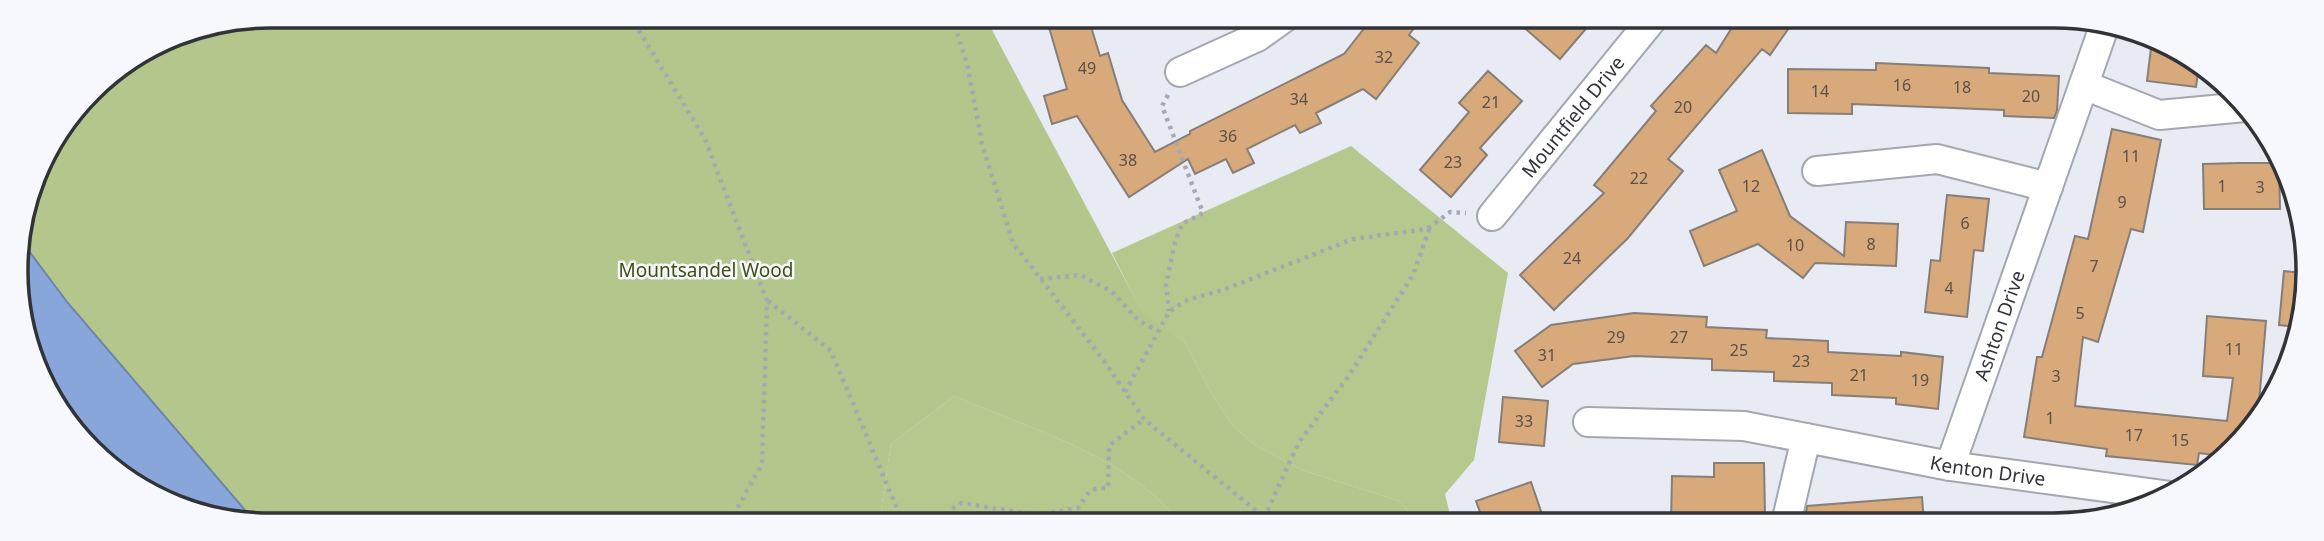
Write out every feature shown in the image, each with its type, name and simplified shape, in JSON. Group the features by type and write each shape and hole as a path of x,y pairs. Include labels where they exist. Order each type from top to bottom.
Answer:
{"street":[{"path":"1180,72 1257,37 1270,28"},
{"name":"Mountfield Drive","path":"1492,216 1646,28"},
{"name":"Ashton Drive","path":"1950,466 2102,33"},
{"path":"2084,85 2159,115 2233,108"},
{"path":"1817,171 1937,159 2048,187"},
{"name":"Kenton Drive","path":"1588,422 1744,426 1950,466 2150,493"},
{"path":"1788,513 1807,438"}],"path":[{"path":"637,28 705,139 767,301 762,464 735,513"},
{"path":"955,28 968,68 982,144 1013,243 1144,419 1259,513"},
{"path":"1169,312 1166,285 1175,242 1182,224 1203,213 1162,106 1180,72"},
{"path":"1125,392 1169,312 1186,300 1223,290 1353,239 1430,226 1450,212 1492,216"},
{"path":"1267,513 1298,442 1350,374 1413,275 1430,226"},
{"path":"1040,279 1081,275 1112,292 1139,321 1158,331"},
{"path":"767,301 831,351 899,513"},
{"path":"1053,513 1078,508 1094,488 1108,488 1109,446 1144,419"},
{"path":"949,513 961,503 1020,513"}],"green space":[{"name":"Mountsandel Wood","path":"270,28 991,28 1143,313 1184,341 1213,396 1233,426 1255,445 1302,470 1399,501 1409,513 1171,513 1133,479 1105,461 1046,433 954,396 891,444 881,513 246,511 67,302 29,252 41,193 60,149 88,111 123,78 163,53 193,41 239,30"},
{"path":"1351,146 1508,273 1474,460 1445,494 1450,513 1409,513 1399,501 1302,470 1255,445 1233,426 1213,396 1184,341 1143,314 1112,253"},
{"path":"954,396 1046,433 1105,461 1133,479 1171,513 881,513 891,444"}],"water":[{"path":"29,252 67,302 246,511 208,505 149,481 123,463 88,430 60,392 41,348 30,302"}],"building":[{"path":"1049,28 1091,28 1100,56 1108,53 1122,100 1155,152 1190,134 1190,131 1344,54 1364,28 1414,28 1409,35 1419,43 1376,99 1363,89 1316,113 1321,123 1300,133 1295,125 1247,149 1254,163 1233,173 1226,159 1195,174 1188,159 1129,197 1077,116 1052,124 1044,96 1067,89"},
{"path":"1525,28 1587,28 1560,59"},
{"path":"1732,28 1789,28 1770,55 1762,49 1668,159 1683,171 1628,238 1554,310 1520,275 1604,193 1594,185 1656,111 1651,106 1706,45 1716,53"},
{"path":"2151,48 2175,60 2198,76 2196,87 2147,81"},
{"path":"1876,63 1989,68 1989,73 2059,76 2057,111 2054,118 2004,116 2004,110 1852,104 1852,114 1788,113 1788,69 1876,70"},
{"path":"1488,71 1522,101 1480,148 1487,155 1451,197 1420,170 1469,112 1459,103"},
{"path":"2112,129 2161,140 2143,232 2131,229 2098,342 2083,337 2075,406 2227,421 2233,378 2203,376 2207,316 2266,321 2259,399 2225,442 2211,455 2199,453 2197,465 2106,456 2107,449 2024,437 2037,357 2042,357 2075,236 2088,239"},
{"path":"1762,150 1790,216 1844,256 1846,222 1898,224 1896,266 1815,263 1803,278 1758,244 1704,266 1690,231 1737,211 1719,170"},
{"path":"2271,163 2279,182 2280,209 2204,209 2203,164"},
{"path":"1947,195 1989,199 1983,251 1974,250 1967,317 1925,312 1931,260 1940,261"},
{"path":"2284,271 2296,272 2289,326 2279,325"},
{"path":"1634,313 1707,317 1706,327 1767,330 1766,338 1828,341 1828,352 1901,356 1901,352 1943,357 1938,409 1896,404 1896,398 1832,395 1832,383 1774,381 1774,372 1712,370 1712,359 1634,356 1573,364 1542,387 1515,351 1551,325"},
{"path":"1503,397 1548,401 1544,446 1499,442"},
{"path":"1714,463 1764,463 1765,513 1671,513 1672,476 1714,477"},
{"path":"1531,482 1542,513 1480,513 1476,501"},
{"path":"1922,497 1923,513 1806,513 1807,506"}]}
